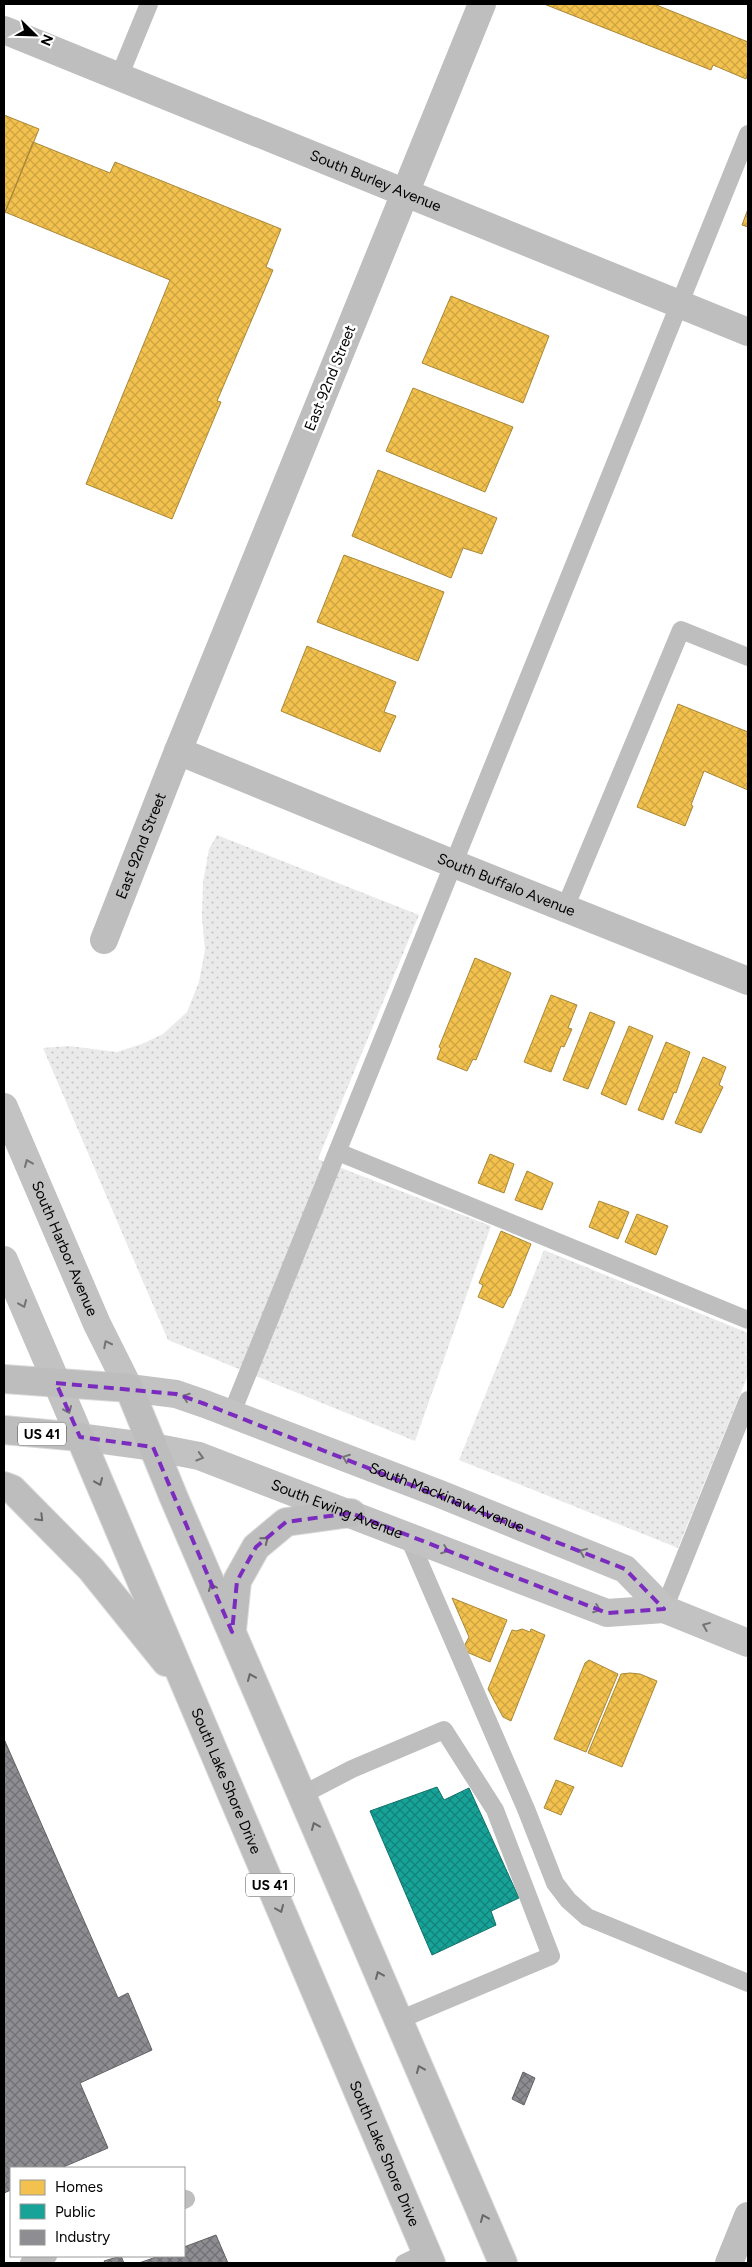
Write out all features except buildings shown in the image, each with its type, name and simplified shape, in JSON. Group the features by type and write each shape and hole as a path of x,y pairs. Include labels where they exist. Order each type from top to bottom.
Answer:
{"main road":[{"name":"South Harbor Avenue","path":"4,1107 97,1324 129,1388"},
{"path":"4,1260 56,1383"},
{"path":"4,1379 129,1388 152,1447 503,2263"},
{"name":"South Lake Shore Drive","path":"56,1383 186,1687 421,2260"},
{"name":"South Mackinaw Avenue","path":"129,1388 176,1394 440,1494 626,1569 664,1608 748,1643"},
{"name":"South Ewing Avenue","path":"4,1430 152,1447 200,1456 607,1613 664,1608"},
{"path":"4,1486 12,1490 91,1568 186,1687"},
{"path":"232,1632 237,1581 256,1547 286,1522 351,1513"}],"street":[{"name":"East 92nd Street","path":"104,940 178,751 482,4"},
{"name":"South Burley Avenue","path":"4,30 748,332"},
{"name":"South Buffalo Avenue","path":"178,751 454,864 748,981"},
{"path":"729,2263 748,2216"}],"lane":[{"path":"119,77 149,4"},
{"path":"232,1415 748,134"},
{"path":"565,908 681,630 748,657"},
{"path":"338,1152 748,1320"},
{"path":"664,1608 748,1400"},
{"path":"408,1536 526,1810 555,1883 568,1900 586,1917 748,1983"},
{"path":"302,1795 352,1769 444,1730 495,1810 551,1956 398,2020"},
{"path":"29,2263 45,2257"}],"highlighted area":[{"path":"56,1383 176,1394 205,1404 625,1569 664,1609 607,1613 351,1513 286,1522 256,1547 237,1581 232,1632 153,1447 80,1437"}],"shaded area":[{"path":"217,835 419,915 318,1159 491,1226 415,1441 168,1340 43,1048 69,1046 117,1052 142,1044 163,1034 187,1012 199,982 205,950 202,918 203,882 209,849"},
{"path":"544,1250 748,1333 748,1375 678,1548 459,1460"}]}
